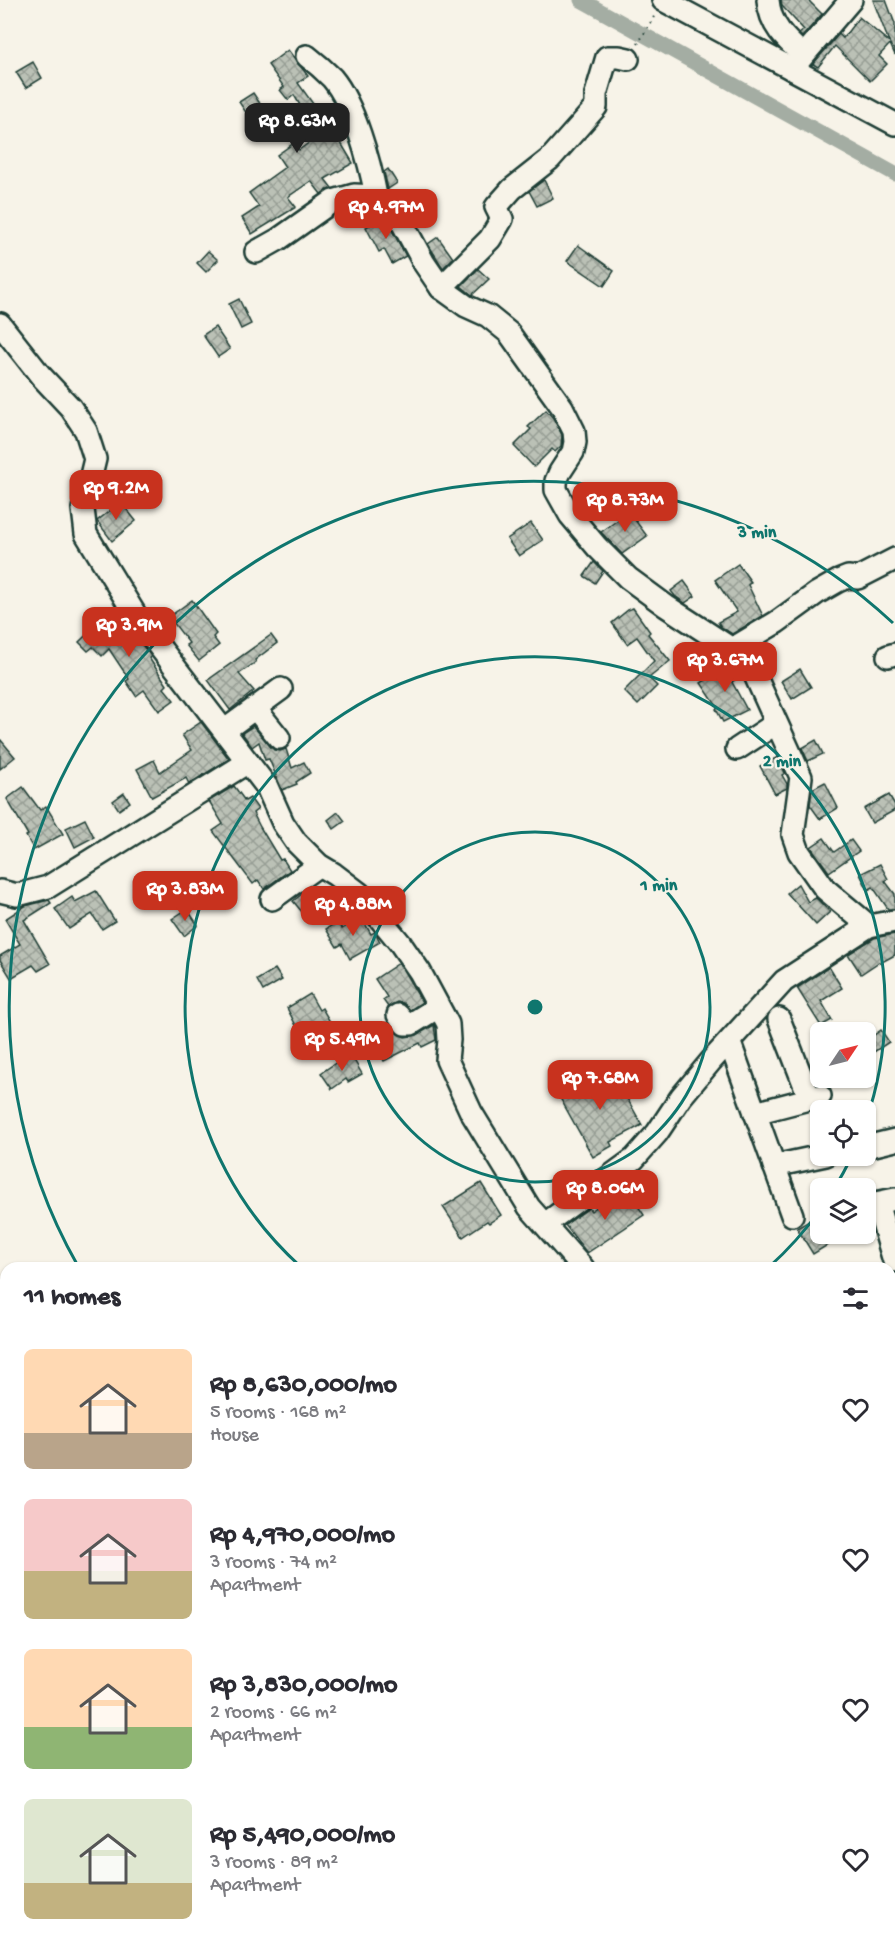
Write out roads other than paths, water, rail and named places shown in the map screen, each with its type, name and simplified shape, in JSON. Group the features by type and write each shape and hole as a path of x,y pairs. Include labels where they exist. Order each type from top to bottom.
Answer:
{"street":[{"path":"768,0 775,27 797,62"},
{"path":"797,62 851,0"},
{"path":"661,3 797,62 895,124"},
{"path":"441,288 490,239 502,219 496,207 512,189 550,159 596,107 596,94 607,57 631,55"},
{"path":"307,56 333,79 345,99 359,132 373,177 376,196"},
{"path":"256,252 279,239 333,201 354,195 376,196 398,215 424,263 441,288 466,306 488,315 509,333 562,407 574,431 573,452 556,481 556,490 570,515 597,548 628,578 732,649 746,662 754,673 801,777 793,835 799,852 825,889 870,927"},
{"path":"0,324 41,376 71,408 86,431 95,459 83,509 86,534 138,618 267,787 283,823 296,842 319,866 359,893 400,943 420,972 448,1024 447,1060 471,1112 529,1207 578,1262"},
{"path":"732,649 838,581 848,577 858,578 895,559"},
{"path":"225,730 281,688"},
{"path":"255,708 279,738"},
{"path":"737,749 776,724"},
{"path":"0,891 17,896 48,887 248,762"},
{"path":"272,899 319,866"},
{"path":"545,1224 634,1159 657,1133 681,1097 711,1061 784,981 849,938 870,927 895,921"},
{"path":"398,1015 405,1024 411,1024 438,1007"},
{"path":"755,1113 815,1097 779,1019"},
{"path":"731,1046 792,1215"},
{"path":"876,1145 895,1140"},
{"path":"774,1166 810,1158"},
{"path":"879,1202 894,1261"}],"waterway":[{"path":"581,0 895,174"}]}
